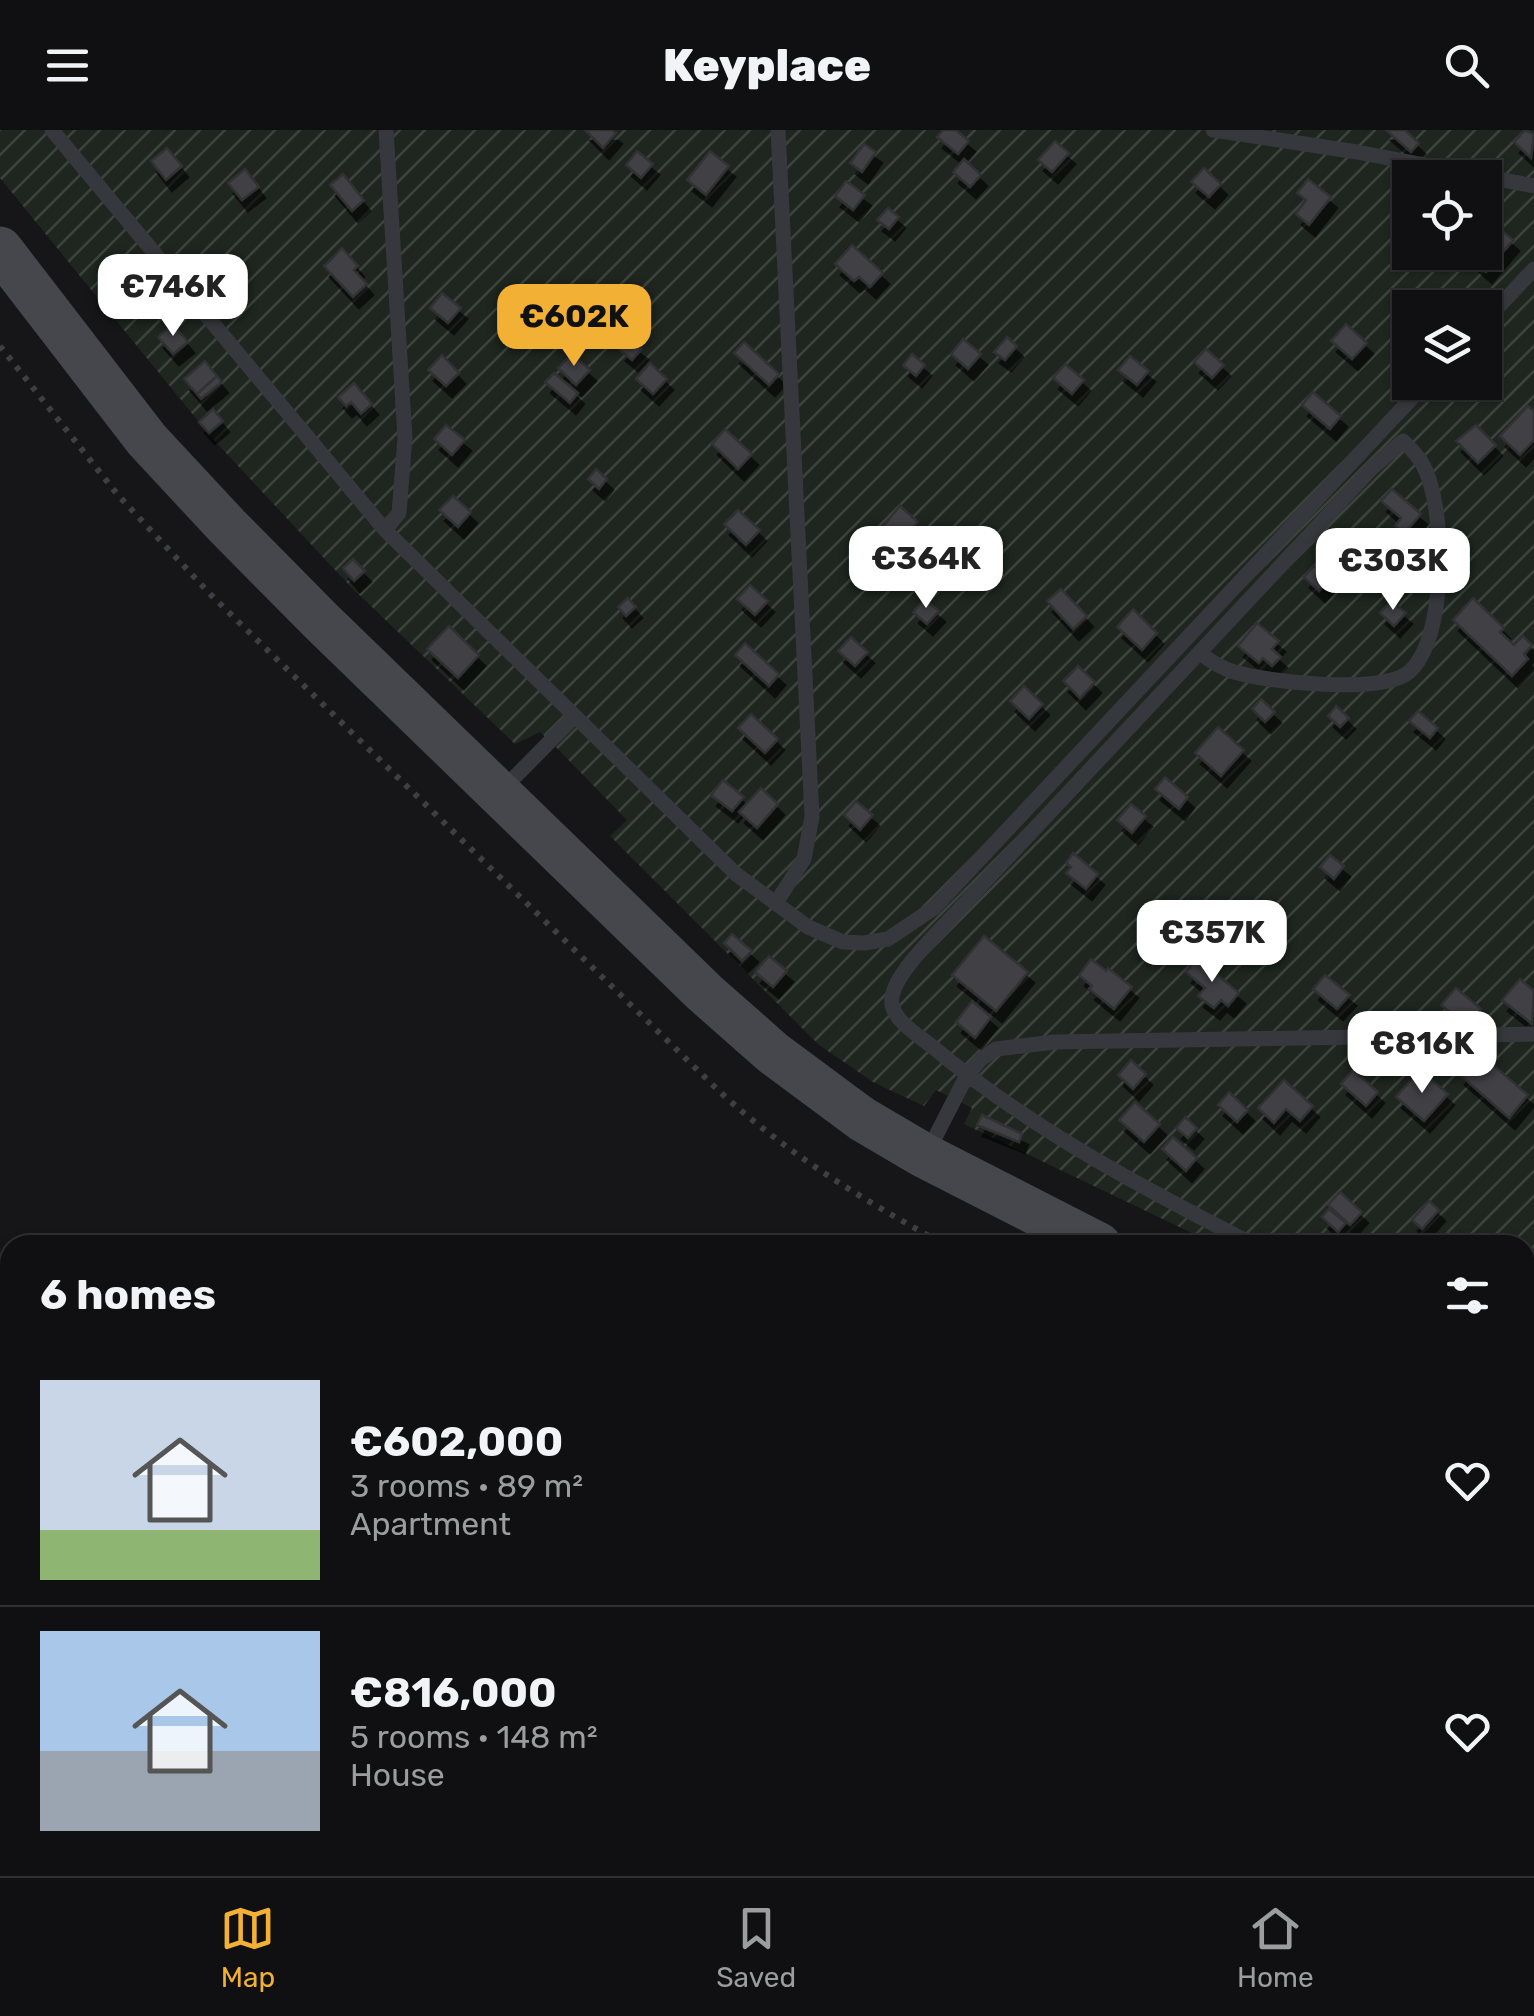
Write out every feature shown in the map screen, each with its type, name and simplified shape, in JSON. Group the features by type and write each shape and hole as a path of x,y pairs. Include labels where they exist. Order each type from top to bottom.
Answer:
{"main road":[{"path":"0,249 148,440 320,621 773,1054 862,1119 1080,1235"}],"lane":[{"path":"52,130 386,530 736,874 808,927 844,942 864,944 888,938 934,908 1410,400"},
{"path":"386,130 405,438 402,502 399,514 386,530"},
{"path":"776,903 804,859 812,817 778,130"},
{"path":"1213,130 1357,152 1534,186"},
{"path":"1502,303 1534,269"},
{"path":"1201,654 1238,673 1345,686 1387,681 1406,674 1431,638 1440,572 1436,515 1425,468 1415,453 1403,441 1373,467 901,974 892,1006 904,1023 967,1075 1071,1146 1234,1235"},
{"path":"498,794 576,716"},
{"path":"926,1156 967,1075 996,1049 1023,1044 1534,1034"}],"path":[{"path":"0,346 117,494 188,571 720,1092 768,1136 808,1164 927,1235"}],"shaded area":[{"path":"0,130 1534,130 1534,1235 1196,1235 964,1124 972,1108 936,1090 924,1106 873,1082 819,1045 610,836 627,820 550,741 540,732 515,744 350,586 212,438 0,178"}],"building":[{"path":"585,130 612,130 616,133 603,148"},
{"path":"943,130 956,130 969,141 958,154 937,137"},
{"path":"1386,130 1405,130 1419,143 1411,152"},
{"path":"1525,130 1534,134 1531,158 1514,142"},
{"path":"1055,141 1069,153 1052,172 1038,160"},
{"path":"864,144 876,152 862,172 850,163"},
{"path":"167,148 182,166 166,180 151,161"},
{"path":"637,151 653,164 641,178 626,165"},
{"path":"710,151 729,166 706,195 687,180"},
{"path":"964,159 981,175 970,187 953,172"},
{"path":"1204,168 1221,184 1209,197 1191,182"},
{"path":"245,169 259,187 242,200 228,183"},
{"path":"343,174 364,200 352,211 330,185"},
{"path":"1308,179 1331,197 1309,225 1296,214 1306,200 1297,193"},
{"path":"846,181 865,195 853,210 835,196"},
{"path":"888,208 899,217 889,229 877,220"},
{"path":"1502,230 1513,240 1502,253"},
{"path":"852,245 883,273 870,287 859,277 854,281 835,264"},
{"path":"342,248 367,284 353,297 324,266"},
{"path":"442,293 461,308 448,323 430,308"},
{"path":"173,324 188,342 173,354 158,337"},
{"path":"1346,324 1367,343 1352,359 1331,341"},
{"path":"1007,337 1017,346 1005,360 994,352"},
{"path":"629,339 642,349 632,360 620,350"},
{"path":"963,339 981,354 968,369 951,354"},
{"path":"744,342 779,374 769,385 734,353"},
{"path":"1206,349 1224,365 1212,378 1194,362"},
{"path":"572,354 590,370 576,385 558,368"},
{"path":"912,354 925,365 916,376 903,365"},
{"path":"442,355 459,373 446,386 428,370"},
{"path":"1130,356 1149,371 1137,385 1118,370"},
{"path":"205,361 217,376 197,394 184,379"},
{"path":"650,363 667,379 653,394 636,379"},
{"path":"1065,364 1084,380 1072,394 1053,378"},
{"path":"554,373 578,393 570,403 545,382"},
{"path":"217,376 222,382 201,399 197,394"},
{"path":"354,383 372,404 361,414 351,402 346,406 338,397"},
{"path":"1313,392 1341,416 1330,429 1302,405"},
{"path":"1528,406 1534,411 1534,440 1520,455 1500,436"},
{"path":"213,409 223,421 209,433 199,422"},
{"path":"446,425 465,440 452,455 434,439"},
{"path":"1476,425 1496,445 1478,463 1456,441"},
{"path":"725,429 752,454 738,469 712,444"},
{"path":"596,469 607,479 599,489 588,479"},
{"path":"1392,489 1421,514 1404,534 1395,526 1401,518 1381,501"},
{"path":"453,496 471,512 458,527 439,510"},
{"path":"900,506 918,522 894,551 876,535"},
{"path":"738,510 760,530 746,545 724,524"},
{"path":"353,559 365,571 354,581 343,568"},
{"path":"1314,566 1329,580 1319,591 1304,577"},
{"path":"750,585 768,601 755,615 737,599"},
{"path":"1061,589 1087,616 1073,629 1047,601"},
{"path":"628,598 636,607 626,616 618,607"},
{"path":"1473,598 1504,628 1500,632 1514,645 1523,636 1532,645 1524,654 1528,659 1512,676 1453,620"},
{"path":"924,599 939,611 927,624 913,612"},
{"path":"1391,601 1406,613 1394,626 1380,613"},
{"path":"1133,609 1157,633 1142,650 1117,627"},
{"path":"1257,623 1279,641 1272,649 1281,657 1272,666 1263,658 1259,663 1238,646"},
{"path":"449,626 479,655 458,678 427,649"},
{"path":"851,637 868,652 855,666 838,651"},
{"path":"745,643 779,674 769,686 735,655"},
{"path":"1078,666 1095,682 1080,698 1063,681"},
{"path":"1024,686 1043,704 1029,719 1010,701"},
{"path":"1261,699 1275,712 1265,722 1252,709"},
{"path":"1336,706 1349,718 1340,727 1328,716"},
{"path":"1418,711 1438,728 1430,738 1409,721"},
{"path":"751,714 778,739 765,753 738,728"},
{"path":"1218,727 1244,750 1221,776 1195,753"},
{"path":"1165,777 1188,797 1179,809 1155,789"},
{"path":"723,780 744,797 732,811 711,795"},
{"path":"761,788 778,804 757,828 739,812"},
{"path":"856,801 873,815 860,830 844,815"},
{"path":"1131,804 1146,816 1132,833 1117,820"},
{"path":"1073,853 1098,874 1086,889 1066,873 1071,867 1066,863"},
{"path":"1330,855 1344,866 1334,879 1320,867"},
{"path":"732,934 752,951 742,961 724,943"},
{"path":"984,936 1028,972 996,1011 952,975"},
{"path":"769,956 787,971 773,987 755,972"},
{"path":"1197,958 1239,993 1228,1006 1221,1000 1214,1008 1198,996 1205,988 1186,972"},
{"path":"1091,959 1132,987 1114,1009 1089,989 1092,986 1079,975"},
{"path":"1325,975 1350,995 1337,1009 1313,989"},
{"path":"1520,979 1534,991 1532,1024 1502,1000"},
{"path":"1456,988 1481,1009 1467,1026 1441,1005"},
{"path":"972,1001 991,1017 975,1038 956,1022"},
{"path":"1478,1052 1528,1095 1509,1118 1459,1074"},
{"path":"1131,1060 1146,1074 1133,1089 1118,1075"},
{"path":"1353,1070 1378,1092 1366,1106 1341,1084"},
{"path":"1420,1070 1448,1094 1424,1121 1396,1097"},
{"path":"1284,1080 1313,1106 1300,1121 1286,1109 1274,1123 1258,1108"},
{"path":"1229,1092 1248,1110 1237,1122 1218,1105"},
{"path":"1135,1102 1160,1124 1144,1142 1119,1120"},
{"path":"982,1115 1022,1134 1019,1142 977,1125"},
{"path":"1185,1117 1197,1128 1188,1138 1176,1128"},
{"path":"1173,1137 1197,1158 1186,1171 1162,1149"},
{"path":"1340,1192 1362,1212 1350,1225 1328,1205"},
{"path":"1429,1201 1439,1210 1422,1229 1412,1220"},
{"path":"1329,1209 1346,1223 1338,1232 1322,1217"}]}
